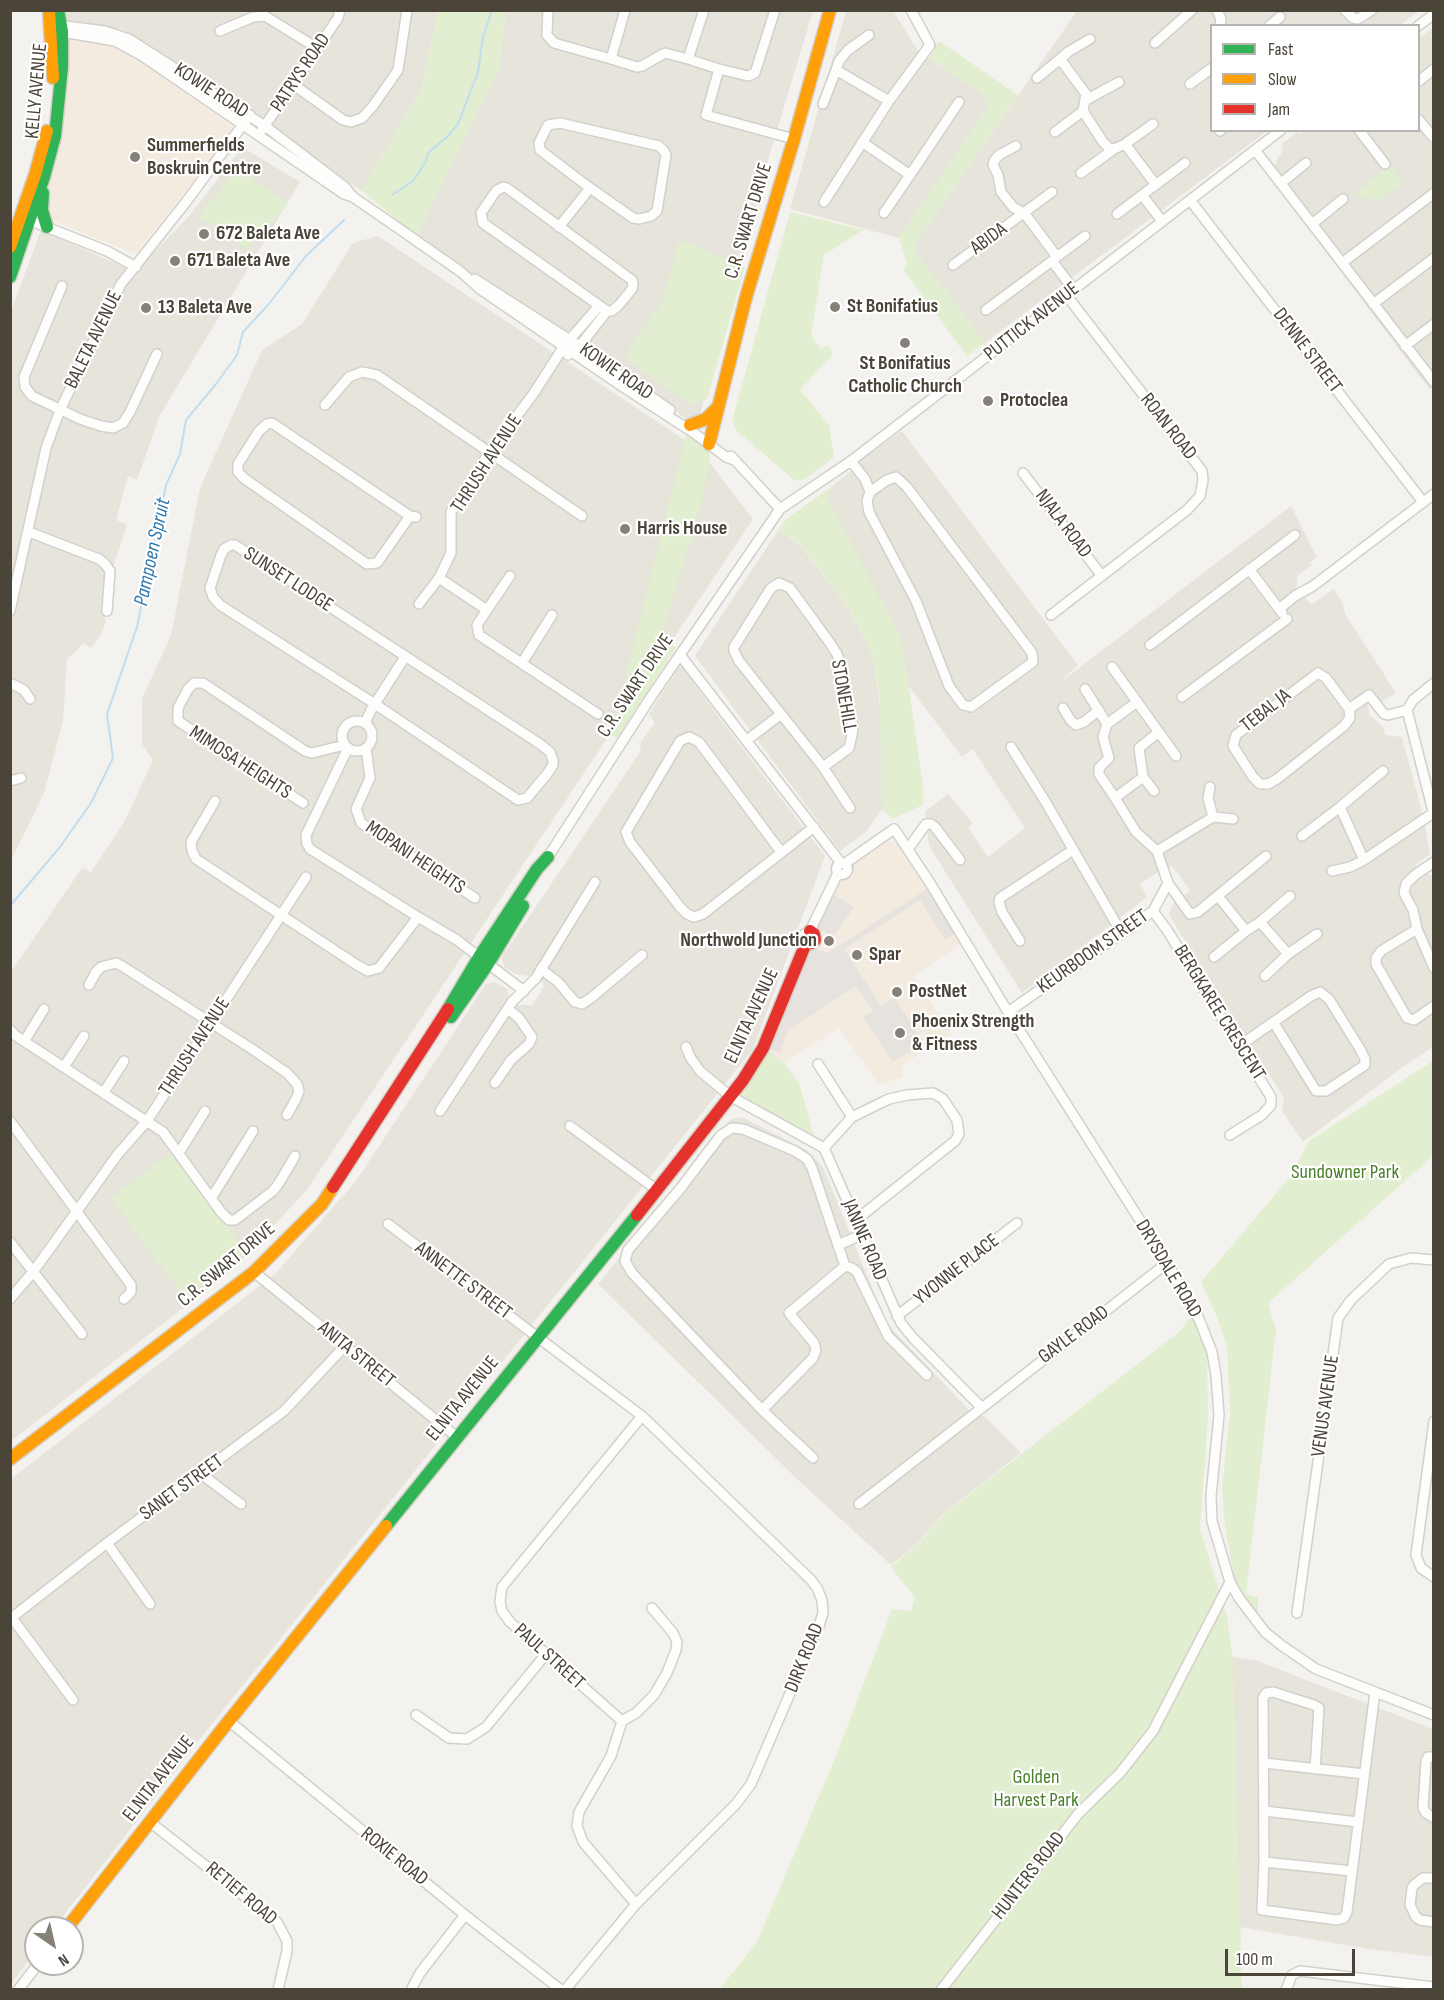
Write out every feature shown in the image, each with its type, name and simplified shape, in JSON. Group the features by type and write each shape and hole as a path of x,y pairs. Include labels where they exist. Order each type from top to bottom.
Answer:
{"street":[{"name":"KELLY AVENUE","path":"10,277 16,246 44,177 55,136 60,95 56,28 49,10"},
{"name":"KELLY AVENUE","path":"26,219 47,134 58,10"},
{"name":"PATRYS ROAD","path":"259,135 338,18 340,10"},
{"path":"294,85 343,120 351,122 362,118 398,70 406,10"},
{"path":"548,10 546,30 550,40 554,43 637,67 665,53 748,76 755,73 775,10"},
{"path":"611,59 625,10"},
{"path":"688,59 704,10"},
{"name":"C.R. SWART DRIVE","path":"710,441 749,286 830,10"},
{"path":"824,202 889,101 930,45 910,10"},
{"path":"1155,43 1192,10"},
{"path":"1345,10 1353,18 1358,19 1372,10"},
{"path":"1420,24 1432,13"},
{"path":"220,31 253,17 265,16 317,48"},
{"path":"1271,24 1280,17"},
{"name":"KOWIE ROAD","path":"56,28 122,35 250,115 345,187 353,197 461,272 480,289 690,424 710,441"},
{"name":"KOWIE ROAD","path":"56,28 119,42 344,194 353,197"},
{"path":"822,104 836,70 848,50 869,35"},
{"path":"1037,78 1068,52 1090,39"},
{"path":"1055,132 1083,111 1086,100 1086,94 1060,59"},
{"path":"719,69 706,115 794,139"},
{"path":"1190,84 1210,69"},
{"path":"1420,80 1434,69"},
{"path":"836,70 889,101"},
{"path":"1086,100 1119,82"},
{"path":"884,213 959,102"},
{"path":"1083,111 1103,142 1109,148 1114,149"},
{"name":"BALETA AVENUE","path":"12,606 46,448 60,410 121,284 250,115"},
{"path":"1420,120 1434,138"},
{"path":"560,123 659,146 666,155 657,211 651,216 633,218 590,188 540,150 539,143 548,125 560,123"},
{"path":"1081,172 1153,124"},
{"name":"PUTTICK AVENUE","path":"780,509 851,461 1278,132"},
{"path":"1361,132 1385,164"},
{"path":"862,142 910,175"},
{"path":"1125,144 1156,185"},
{"name":"ABIDA","path":"1016,146 999,155 993,165 998,175 1001,192 1013,207 1025,214 1055,259 1070,293"},
{"path":"1255,150 1434,382"},
{"path":"1117,214 1185,163"},
{"path":"1281,183 1306,163"},
{"path":"44,177 42,210 45,226"},
{"path":"503,187 507,188 632,280 632,289 619,305 612,311 603,308 483,223 481,213 496,191 503,187"},
{"path":"559,227 590,188"},
{"name":"ABIDA","path":"953,265 1052,192"},
{"path":"1342,264 1434,193"},
{"path":"1142,195 1162,221"},
{"path":"1312,224 1343,199"},
{"name":"DENNE STREET","path":"1190,200 1423,502"},
{"path":"26,219 107,251 136,267"},
{"path":"16,246 45,226"},
{"path":"986,310 1085,236"},
{"path":"1373,304 1434,258"},
{"path":"62,286 23,382 32,396 60,410 101,426 113,428 123,423 157,354"},
{"name":"ROAN ROAD","path":"1051,615 1187,510 1200,496 1203,480 1202,471 1070,293"},
{"path":"571,346 603,308"},
{"path":"1405,346 1434,324"},
{"name":"KOWIE ROAD","path":"571,346 728,451 780,509"},
{"name":"THRUSH AVENUE","path":"419,604 439,578 451,554 451,512 489,453 557,359 571,346"},
{"path":"325,405 349,377 356,373 368,372 377,375 582,516"},
{"path":"690,424 706,419 718,407"},
{"path":"272,423 413,517 381,560 374,564 367,564 245,479 238,472 238,464 263,426 272,423"},
{"path":"851,461 865,480 870,492 867,501 869,512 916,602 948,686 967,708 975,706 1032,662 1032,653 902,481 896,477 892,478 870,492"},
{"name":"NJALA ROAD","path":"1023,472 1102,576"},
{"path":"1279,609 1434,494"},
{"name":"C.R. SWART DRIVE","path":"10,1459 254,1272 322,1204 420,1055 427,1040 483,960 537,869 548,857 680,655 780,509"},
{"path":"28,532 99,559 105,564 110,571 107,611"},
{"path":"1150,645 1295,535"},
{"name":"SUNSET LODGE","path":"235,545 540,744 550,752 553,765 527,798 518,800 375,704 216,601 210,588 224,549 235,545"},
{"path":"1182,697 1288,620 1249,569"},
{"path":"510,576 477,625 479,635 598,714"},
{"path":"439,578 487,610"},
{"name":"STONEHILL","path":"779,583 790,588 837,654 853,726 849,747 823,767 780,715 739,661 734,648 771,588 779,583"},
{"path":"522,663 552,615"},
{"path":"680,655 814,827 841,866"},
{"path":"365,723 405,657"},
{"path":"1112,667 1176,756"},
{"name":"TEBAL JA","path":"1317,673 1326,678 1349,709 1351,716 1344,726 1268,784 1260,784 1253,777 1233,746 1236,735 1317,673"},
{"path":"10,683 24,690 30,699"},
{"name":"MIMOSA HEIGHTS","path":"303,803 178,721 177,708 188,689 194,683 203,683 305,751 312,753 346,747"},
{"path":"1349,709 1369,695 1384,714 1407,710 1413,700 1434,683"},
{"path":"1085,689 1107,724"},
{"path":"1137,702 1107,724 1103,741 1109,760 1098,771 1136,832 1157,851 1168,884 1191,915 1198,912 1266,856"},
{"path":"1063,708 1076,725 1084,722 1099,710"},
{"path":"1332,871 1364,860 1433,814 1407,710"},
{"path":"747,740 780,715"},
{"path":"346,747 357,751 366,748 372,735 365,723 355,721 345,726 341,735 346,747 306,835 310,849 443,931 524,991"},
{"path":"1154,791 1143,777 1139,748 1159,732"},
{"path":"782,852 699,742 689,737 680,741 626,832 630,842 680,907 694,917 703,914 814,827"},
{"path":"1011,747 1121,932"},
{"name":"MOPANI HEIGHTS","path":"366,748 370,778 356,809 361,823 475,898"},
{"path":"823,767 849,808"},
{"path":"1302,836 1383,771"},
{"path":"1115,798 1143,777"},
{"path":"10,781 21,778"},
{"path":"1210,787 1208,798 1213,817"},
{"path":"215,801 191,842 194,855 205,866 368,971 375,971 385,962 418,917"},
{"path":"1340,807 1364,860"},
{"path":"1157,851 1213,817 1233,819"},
{"path":"908,849 926,824 931,824 960,860"},
{"name":"DRYSDALE ROAD","path":"841,866 894,829 1167,1263 1199,1319 1212,1352 1219,1415 1211,1496 1212,1521 1230,1582 1239,1598 1258,1624 1281,1646 1316,1669 1434,1715"},
{"path":"1020,941 1002,912 1000,898 1072,850"},
{"path":"1434,862 1415,874 1404,888 1405,896 1416,917 1417,929 1434,968"},
{"name":"ELNITA AVENUE","path":"76,1916 229,1721 657,1190 750,1071 763,1048 808,937 841,866"},
{"name":"THRUSH AVENUE","path":"10,1299 33,1272 118,1154 147,1121 306,877"},
{"path":"440,1111 508,1009 541,969 595,882"},
{"name":"KEURBOOM STREET","path":"1008,1012 1153,911 1168,884"},
{"path":"1218,896 1246,931"},
{"path":"1214,957 1290,896"},
{"name":"BERGKAREE CRESCENT","path":"1153,911 1269,1091 1271,1105 1262,1115 1230,1135"},
{"path":"1260,922 1288,954"},
{"path":"1417,929 1381,951 1376,958 1376,964 1407,1018 1414,1020 1434,1006"},
{"path":"1265,976 1288,954 1317,934"},
{"path":"541,969 558,982 575,1002 582,1004 642,955"},
{"path":"89,985 101,967 116,963 211,1022 294,1079 298,1091 287,1115"},
{"path":"1239,1046 1311,996 1323,992 1360,1049 1365,1065 1326,1091 1316,1091 1274,1023"},
{"path":"25,1040 44,1009"},
{"path":"495,1083 511,1060 529,1044 532,1038 519,1018 508,1009"},
{"path":"10,1030 163,1132 229,1220 235,1220 273,1191 295,1156"},
{"path":"64,1067 84,1036"},
{"path":"686,1047 700,1071 730,1096 824,1148 852,1117 890,1099 933,1093 943,1099 957,1120 959,1134 955,1141 856,1220"},
{"path":"104,1092 124,1061"},
{"path":"818,1064 852,1117"},
{"path":"179,1153 205,1111"},
{"path":"10,1121 132,1288 124,1299"},
{"path":"570,1126 657,1190"},
{"path":"813,1458 762,1410 632,1273 625,1261 628,1250 680,1189 721,1135 738,1128 795,1150 807,1159 845,1266"},
{"path":"212,1197 253,1131"},
{"name":"JANINE ROAD","path":"824,1148 897,1316 913,1338 981,1407"},
{"name":"YVONNE PLACE","path":"897,1316 1017,1223"},
{"name":"ANNETTE STREET","path":"388,1224 537,1338"},
{"path":"838,1245 861,1235"},
{"path":"10,1242 82,1335"},
{"name":"VENUS AVENUE","path":"1297,1613 1338,1318 1351,1300 1389,1264 1411,1258 1434,1260"},
{"name":"GAYLE ROAD","path":"859,1504 1167,1263"},
{"path":"845,1266 854,1269 859,1277 888,1336 927,1375"},
{"path":"762,1410 813,1358 816,1350 814,1343 789,1313 845,1266"},
{"name":"ANITA STREET","path":"254,1272 458,1438"},
{"name":"DIRK ROAD","path":"537,1338 642,1416 810,1580 817,1588 824,1606 819,1626 766,1754 751,1784 736,1804 636,1904 563,1989"},
{"name":"SANET STREET","path":"11,1618 291,1405 344,1347"},
{"name":"PAUL STREET","path":"622,1721 510,1622 502,1611 500,1601 502,1587 642,1416"},
{"path":"1434,1421 1416,1556 1421,1568 1434,1577"},
{"path":"201,1474 241,1504"},
{"path":"107,1543 150,1604"},
{"name":"HUNTERS ROAD","path":"941,1989 1078,1814 1120,1773 1153,1731 1230,1582"},
{"path":"636,1904 582,1842 577,1826 579,1812 613,1751 622,1721 636,1713 654,1695 667,1673 676,1650 674,1633 652,1608"},
{"path":"11,1618 73,1700"},
{"path":"416,1715 449,1738 467,1739 486,1726 546,1654"},
{"path":"1315,1769 1319,1708 1273,1692 1266,1693 1263,1698 1264,1862 1261,1902 1264,1912 1341,1920 1346,1915 1375,1692"},
{"name":"ROXIE ROAD","path":"229,1721 465,1915 563,1989"},
{"path":"1434,1757 1430,1756 1426,1761 1423,1808 1434,1818"},
{"path":"1264,1763 1364,1774"},
{"path":"1264,1811 1358,1822"},
{"name":"RETIEF ROAD","path":"150,1822 277,1922 286,1941 287,1952 278,1989"},
{"path":"1264,1862 1352,1871"},
{"path":"1434,1878 1423,1878 1414,1885 1410,1905 1420,1920 1434,1922"},
{"path":"411,1989 420,1973 465,1915"},
{"path":"1286,1989 1292,1975 1300,1971 1434,1987"},
{"path":"19,1989 29,1976"}],"shaded area":[{"path":"64,11 438,11 422,87 362,191 122,29 67,22"},
{"path":"506,11 813,11 771,150 697,426 417,236 499,67"},
{"path":"846,11 893,11 918,51 982,93 989,106 899,238 790,209"},
{"path":"1077,11 1419,11 1401,24 1210,24 1210,132 1266,132 985,343 916,253 916,242"},
{"path":"1433,27 1433,132 1420,114 1420,38"},
{"name":"Summerfields Boskruin Centre","path":"59,39 116,44 236,129 135,254 40,215 58,137"},
{"path":"1420,128 1433,147 1433,389 1429,389 1266,172 1276,164 1277,158 1281,155 1283,143 1298,132 1301,135 1302,132 1420,132"},
{"path":"242,147 300,182 160,415 137,480 128,476 116,520 127,525 101,604 106,622 91,648 84,643 67,659 63,721 44,793 11,860 10,314 41,230 135,272 190,215"},
{"path":"378,236 700,450 753,519 306,1191 231,1271 11,1441 11,972 82,868 91,872 125,821 153,760 142,744 142,699 171,635 200,488 262,350 302,324 353,243"},
{"path":"902,431 1078,665 1058,684 1291,506 1317,558 1310,562 1312,565 1298,575 1296,591 1312,604 1334,589 1343,604 1345,614 1396,693 1381,702 1376,697 1368,704 1369,714 1384,728 1385,735 1402,737 1423,816 1430,854 1415,865 1433,877 1433,1047 1303,1142 1282,1111 1284,1098 1169,915 1172,905 1212,873 1190,890 1172,866 1158,872 1140,884 1147,897 1022,993 929,846 925,812 948,794 973,823 968,827 988,857 1025,828 973,749 962,757 907,684 828,498 830,488 851,471 858,461"},
{"path":"779,529 801,546 849,609 873,656 881,712 882,809 866,832 840,851 695,656"},
{"path":"679,667 684,667 699,691 825,856 753,1049 196,1744 63,1916 24,1916 24,1967 11,1984 11,1479 276,1273 356,1181 486,984 495,982 507,989 509,998 515,1005 533,1005 544,986 542,981 516,974 504,967 502,957 640,752 641,741 655,723 649,714"},
{"name":"Northwold Junction","path":"875,837 897,843 962,943 914,976 952,1034 902,1065 903,1077 879,1085 839,1028 784,1063 765,1049 842,861"},
{"path":"927,889 956,934 945,940 920,900 844,949 881,1006 894,997 924,1042 893,1062 863,1017 873,1011 856,986 788,1030 780,1054 766,1046 807,946 828,953"},
{"path":"829,892 854,907 833,937 816,927"},
{"path":"742,1117 808,1151 823,1167 887,1324 971,1412 985,1417 1021,1453 942,1515 920,1541 891,1565 798,1480 598,1284 730,1120"},
{"path":"807,1200 820,1216 821,1232 813,1238 804,1239 788,1220"},
{"path":"1232,1657 1255,1660 1433,1729 1433,1957 1369,1949 1240,1927"}],"green space":[{"path":"438,11 506,11 499,67 417,236 362,191 422,87"},
{"path":"939,41 1018,95 916,242 916,253 985,343 967,356 903,270 907,263 899,238 989,106 982,93 929,58"},
{"path":"1390,166 1403,183 1376,203 1354,194"},
{"path":"238,168 288,204 246,249 199,216"},
{"path":"790,212 863,230 824,255 811,335 821,349 828,345 833,354 800,390 829,425 834,457 805,479 795,481 737,431 732,421"},
{"path":"679,240 745,267 707,399 690,404 624,357 663,300"},
{"path":"686,434 710,451 704,494 661,638 676,647 617,738 611,735"},
{"path":"830,488 828,498 902,641 923,786 923,805 892,819 882,809 880,699 873,656 850,610 801,545 779,529 785,520"},
{"path":"765,1049 784,1063 799,1083 815,1140 733,1096"},
{"name":"Sundowner Park","path":"1433,1061 1433,1156 1268,1303 1276,1330 1246,1594 1258,1597 1258,1616 1237,1591 1225,1526 1222,1489 1230,1414 1227,1347 1217,1317 1201,1282 1291,1176 1309,1141"},
{"path":"172,1152 246,1252 185,1298 111,1198"},
{"name":"Golden Harvest Park","path":"1192,1315 1207,1350 1208,1416 1200,1529 1227,1616 1233,1662 1242,1989 719,1990 757,1942 836,1756 892,1609 911,1611 915,1598 891,1567 921,1541 943,1515 1180,1331"}],"waterway":[{"name":"Pampoen Spruit","path":"392,195 413,181 425,163 429,152 458,124 478,72 483,37 492,10"},
{"name":"Pampoen Spruit","path":"10,906 60,847 91,803 113,758 107,714 137,627 166,485 180,454 186,420 237,355 243,332 268,305 306,256 344,220"}],"traffic: fast":[{"path":"10,277 44,177 55,136 62,67 62,31 58,10"},
{"path":"43,193 42,210 47,227"},
{"path":"448,1009 479,957 537,869 548,857"},
{"path":"451,1017 488,964 523,906"},
{"path":"386,1526 637,1215"}],"traffic: slow":[{"path":"49,10 53,78"},
{"path":"709,444 746,297 830,10"},
{"path":"10,247 35,175 47,131"},
{"path":"690,425 706,419 717,408"},
{"path":"10,1459 254,1272 322,1204 333,1187"},
{"path":"76,1916 224,1727 386,1526"}],"traffic: jam":[{"path":"637,1215 743,1080 763,1048 806,943 812,943 815,940 814,934 810,931"},
{"path":"333,1187 448,1009"}],"place":[{"name":"Summerfields Boskruin Centre","path":"135,157"},
{"name":"672 Baleta Ave","path":"204,234"},
{"name":"671 Baleta Ave","path":"175,261"},
{"name":"St Bonifatius","path":"835,307"},
{"name":"13 Baleta Ave","path":"146,308"},
{"name":"St Bonifatius Catholic Church","path":"905,343"},
{"name":"Protoclea","path":"988,401"},
{"name":"Harris House","path":"625,529"},
{"name":"Northwold Junction","path":"829,941"},
{"name":"Spar","path":"857,955"},
{"name":"PostNet","path":"897,992"},
{"name":"Phoenix Strength & Fitness","path":"900,1033"}]}
